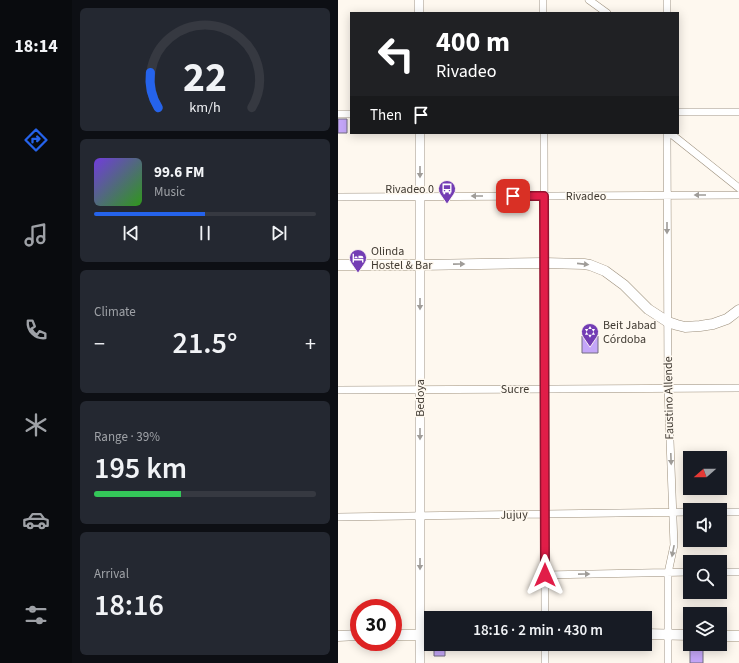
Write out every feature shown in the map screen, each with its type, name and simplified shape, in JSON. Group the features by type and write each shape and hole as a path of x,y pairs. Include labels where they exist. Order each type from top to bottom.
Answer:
{"main road":[{"path":"419,0 419,12"},
{"name":"Bedoya","path":"420,134 420,663"},
{"path":"338,265 575,263 598,267 605,271 619,281 648,309 668,322 677,325 685,327 713,324 727,319 739,310"},
{"path":"652,634 683,635"},
{"path":"338,636 350,635"},
{"path":"402,635 424,635"},
{"path":"727,636 739,636"}],"street":[{"path":"543,0 543,12"},
{"path":"589,0 606,12"},
{"path":"667,0 667,12"},
{"path":"679,112 739,112"},
{"path":"338,114 350,114"},
{"path":"544,134 545,611"},
{"name":"Faustino Allende","path":"668,134 668,388 674,545 668,573 668,663"},
{"path":"669,134 739,188"},
{"name":"Rivadeo","path":"338,197 739,194"},
{"name":"Sucre","path":"338,390 739,388"},
{"name":"Jujuy","path":"338,517 683,512"},
{"path":"727,512 739,512"},
{"path":"545,575 683,572"},
{"path":"727,572 739,572"},
{"path":"545,651 545,663"}],"building":[{"path":"338,119 347,119 347,133 338,133"},
{"name":"Beit Jabad Córdoba","path":"582,336 598,336 598,353 582,353"},
{"path":"434,651 445,651 445,656 434,656"},
{"path":"690,651 703,651 703,663 690,663"}],"place":[{"name":"Rivadeo 0","path":"447,204"},
{"name":"Olinda Hostel & Bar","path":"358,273"},
{"name":"Beit Jabad Córdoba","path":"590,347"}],"route":[{"path":"513,196 544,196 545,575"}]}
